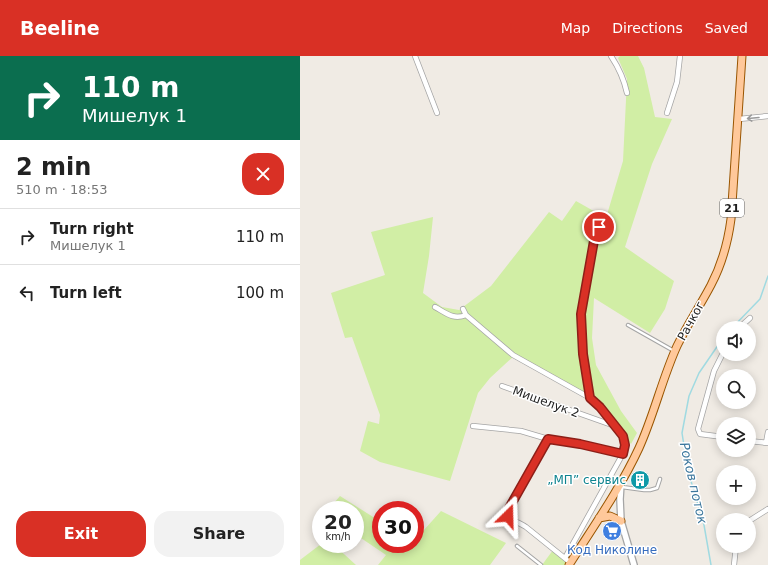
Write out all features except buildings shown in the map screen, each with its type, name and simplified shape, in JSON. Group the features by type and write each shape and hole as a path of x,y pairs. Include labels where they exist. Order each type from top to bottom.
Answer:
{"main road":[{"name":"Рачког","path":"568,562 621,484 643,439 675,352 687,327 712,284 725,249 732,212 742,56"},
{"path":"599,518 610,516 621,521"}],"street":[{"path":"415,56 437,113"},
{"path":"611,56 624,81 627,93"},
{"path":"667,113 677,82 680,56"},
{"path":"739,119 768,116"},
{"path":"590,398 583,354 581,314 595,235 599,227"},
{"path":"435,307 454,318 466,316"},
{"path":"463,309 466,316 513,355 590,398 619,431 625,441 625,450 568,562 526,527 519,522 513,521 508,516 508,510 548,439"},
{"path":"747,321 750,318"},
{"path":"716,436 703,435 698,432 698,429 714,371 719,361"},
{"name":"Мишелук 2","path":"502,386 614,425"},
{"path":"473,426 521,431 548,439 580,444 623,454"},
{"path":"756,442 767,443 768,432"},
{"path":"621,484 621,521 634,565"},
{"path":"756,517 768,509"},
{"path":"734,565 735,553"}],"lane":[{"path":"628,325 675,352"},
{"path":"621,484 650,490 657,488 660,479"},
{"path":"517,546 541,565"}],"green space":[{"path":"620,56 638,56 644,68 655,117 672,119 652,164 625,247 674,281 665,309 650,333 594,298 592,338 596,365 621,411 637,433 631,444 591,399 515,355 490,378 478,393 450,481 380,462 360,451 368,421 379,424 380,415 352,337 345,338 331,293 385,275 371,232 433,217 423,293 442,307 459,310 491,286 549,212 562,221 576,201 606,218 623,161 627,79 618,58"},
{"path":"340,496 348,501 336,501"},
{"path":"364,511 372,516 372,546 364,540"},
{"path":"441,511 506,543 490,565 378,565 386,555 383,553 424,553 424,530"},
{"path":"553,550 565,560 567,565 542,565"},
{"path":"312,551 312,553 343,553 356,565 300,565 300,560"}],"waterway":[{"name":"Роков поток","path":"739,321 760,299 768,276"},
{"name":"Роков поток","path":"711,565 704,525 688,471 682,433 689,396 699,373 716,348"}],"place":[{"name":"„МП” сервис","path":"640,480"},
{"name":"Код Николине","path":"612,531"}],"route":[{"path":"508,516 508,510 548,439 580,444 623,454 625,450 625,441 623,436 600,407 590,398 583,354 581,314 595,235 599,227"}]}
